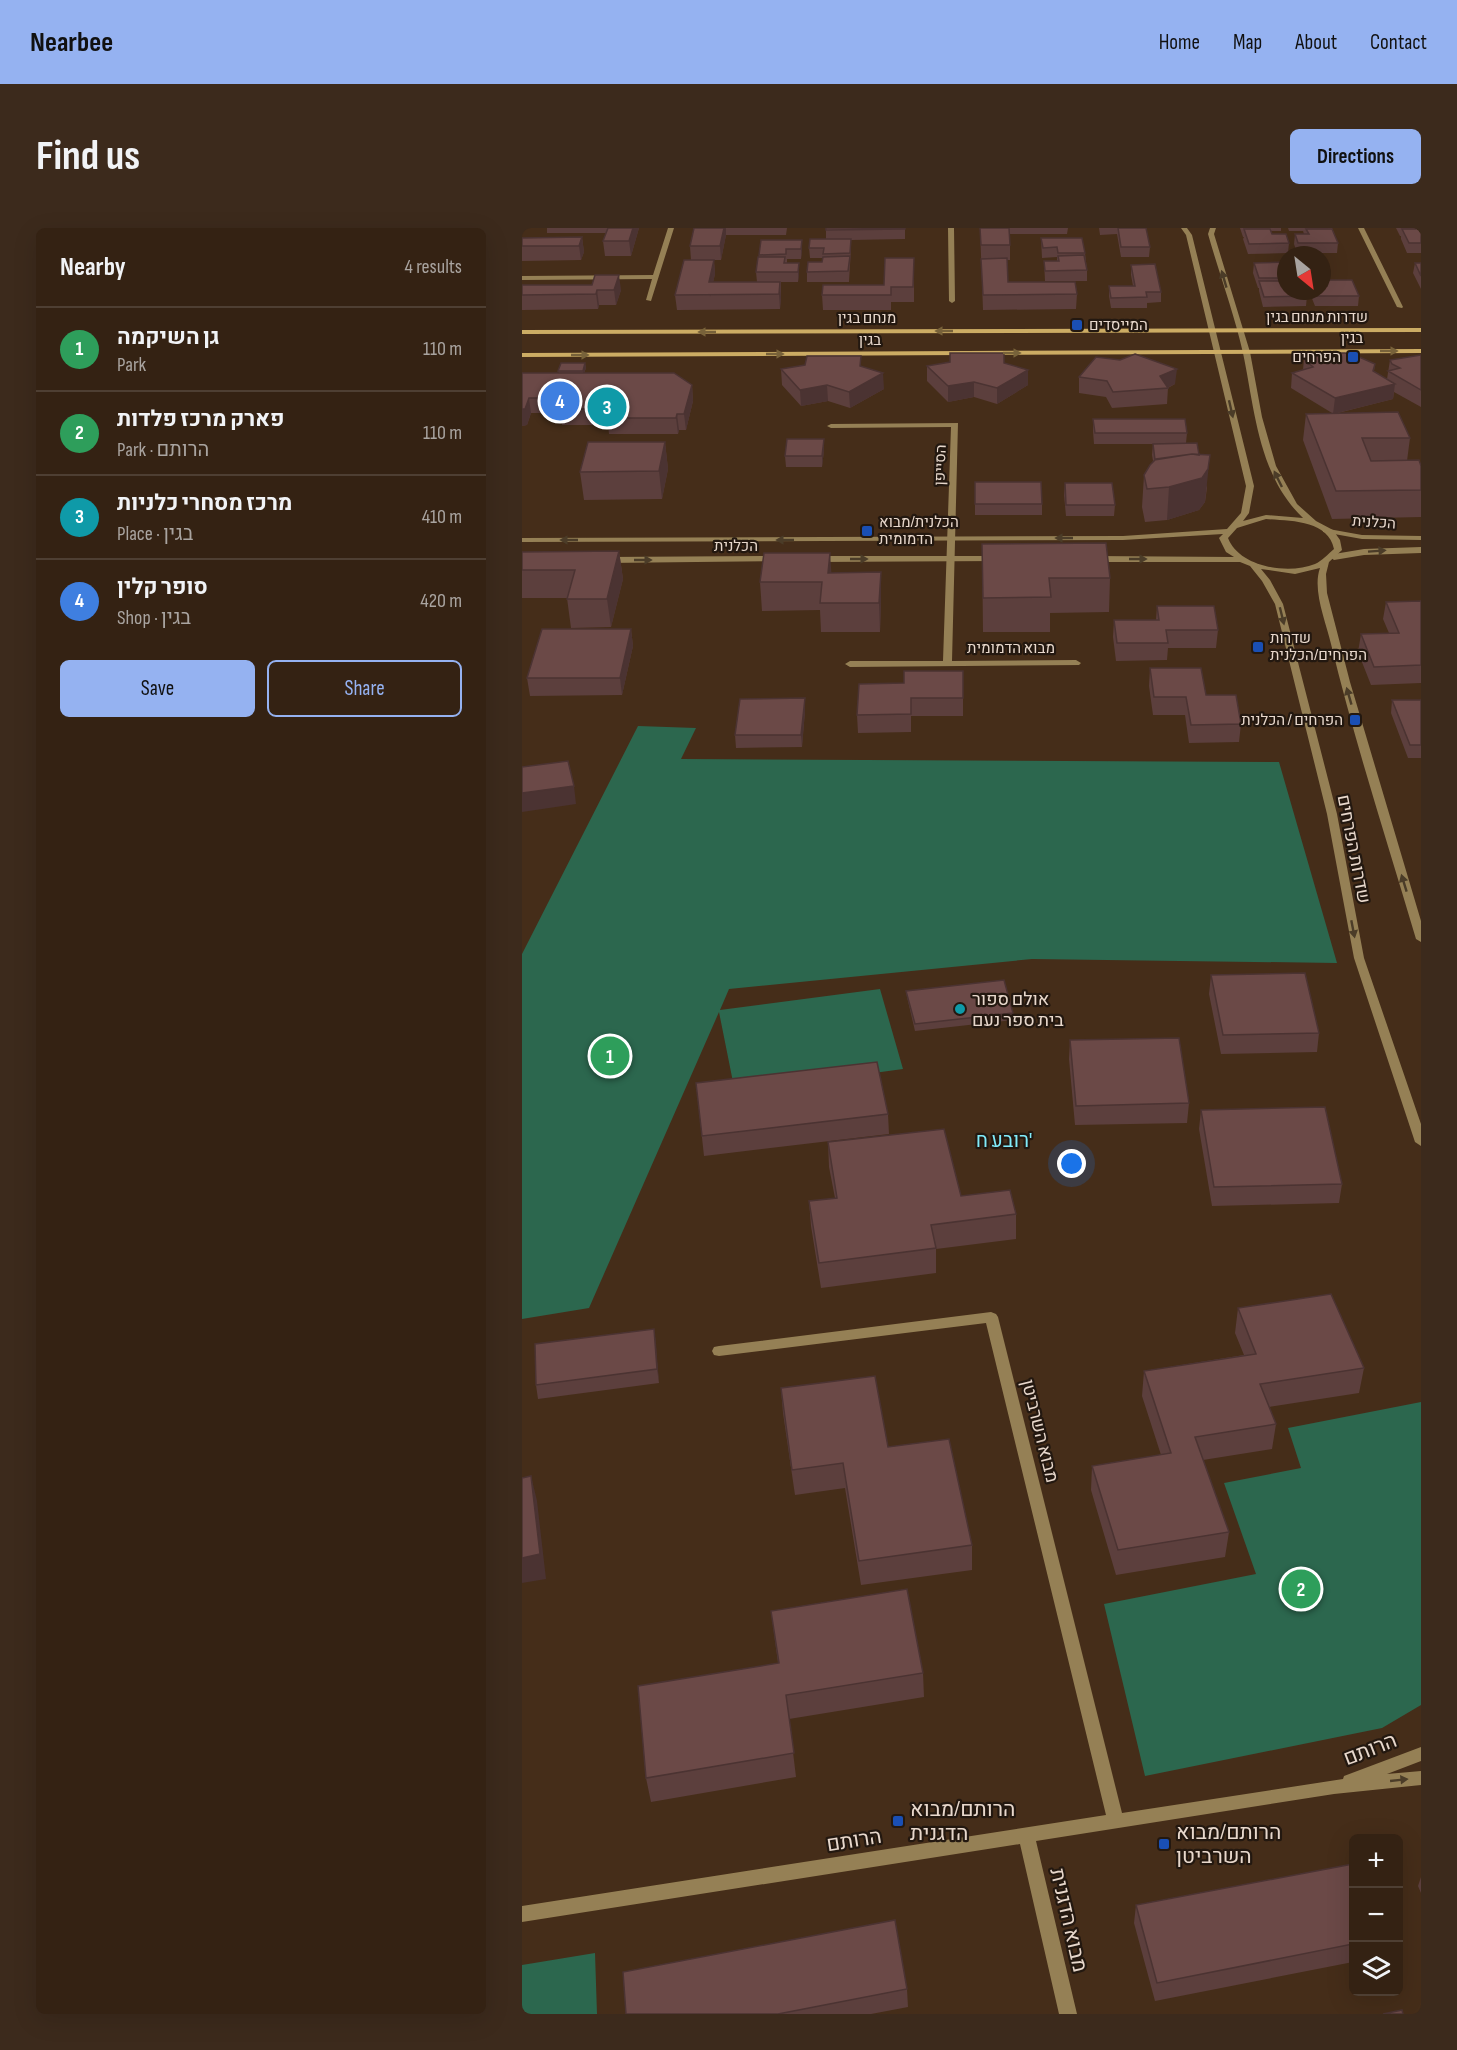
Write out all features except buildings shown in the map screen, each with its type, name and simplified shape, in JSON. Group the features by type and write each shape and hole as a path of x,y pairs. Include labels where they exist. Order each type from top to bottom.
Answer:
{"main road":[{"name":"שדרות מנחם בגין","path":"1213,330 1421,330"},
{"name":"מנחם בגין","path":"522,332 1213,330"},
{"name":"בגין","path":"1246,352 1421,351"},
{"path":"1218,352 1246,352"},
{"name":"בגין","path":"522,355 1218,352"}],"street":[{"path":"649,300 671,228"},
{"path":"951,228 952,301"},
{"path":"1184,228 1189,235 1250,486 1245,513 1223,538 1223,545 1237,560"},
{"path":"1213,228 1211,234 1246,352 1258,417 1272,466 1294,505 1314,524"},
{"path":"1361,228 1400,307"},
{"path":"522,278 656,277"},
{"name":"הסייפן","path":"831,426 955,425 951,559"},
{"path":"1237,524 1266,518 1291,519 1314,524"},
{"name":"הכלנית","path":"1314,524 1326,530 1362,537 1421,538"},
{"name":"שדרות הפרחים","path":"1326,530 1338,543 1338,550 1322,574 1323,593 1345,682 1421,939"},
{"name":"הכלנית","path":"522,540 1161,537 1227,531"},
{"name":"הכלנית","path":"1237,560 1254,566 1285,571 1314,567 1330,560 1364,552 1421,550"},
{"name":"הכלנית","path":"591,560 787,559"},
{"path":"810,559 1006,559"},
{"name":"מבוא הדמומית","path":"947,663 951,559"},
{"path":"1086,559 1237,560"},
{"name":"שדרות הפרחים","path":"1254,566 1269,584 1279,604 1332,814 1359,958 1421,1142"},
{"name":"מבוא הדמומית","path":"850,664 1076,663"},
{"name":"מבוא השרביטן","path":"719,1351 991,1317 1116,1821"},
{"name":"הרותם","path":"1334,1787 1421,1754"},
{"name":"הרותם","path":"522,1914 1334,1787 1421,1778"},
{"name":"מבוא הדגנית","path":"1026,1836 1068,2014"}],"green space":[{"path":"638,726 696,728 681,759 1279,762 1337,963 1032,959 729,989 720,1010 880,989 903,1069 735,1092 719,1012 589,1308 522,1319 522,954"},
{"path":"1421,1402 1421,1705 1382,1728 1145,1776 1104,1604 1256,1574 1224,1483 1301,1468 1288,1428"},
{"path":"595,1953 597,2014 522,2014 522,1965"}],"place":[{"name":"המייסדים","path":"1077,325"},
{"name":"הפרחים","path":"1353,357"},
{"name":"סופר קלין","path":"560,401"},
{"name":"מרכז מסחרי כלניות","path":"607,407"},
{"name":"הכלנית/מבוא הדמומית","path":"867,531"},
{"name":"שדרות הפרחים/הכלנית","path":"1258,647"},
{"name":"הפרחים / הכלנית","path":"1355,720"},
{"name":"אולם ספור בית ספר נעם","path":"960,1009"},
{"name":"גן השיקמה","path":"610,1056"},
{"name":"פארק מרכז פלדות","path":"1301,1589"},
{"name":"הרותם/מבוא הדגנית","path":"898,1821"},
{"name":"הרותם/מבוא השרביטן","path":"1164,1844"}],"district":[{"name":"רובע ח'","path":"1004,1140"}]}
